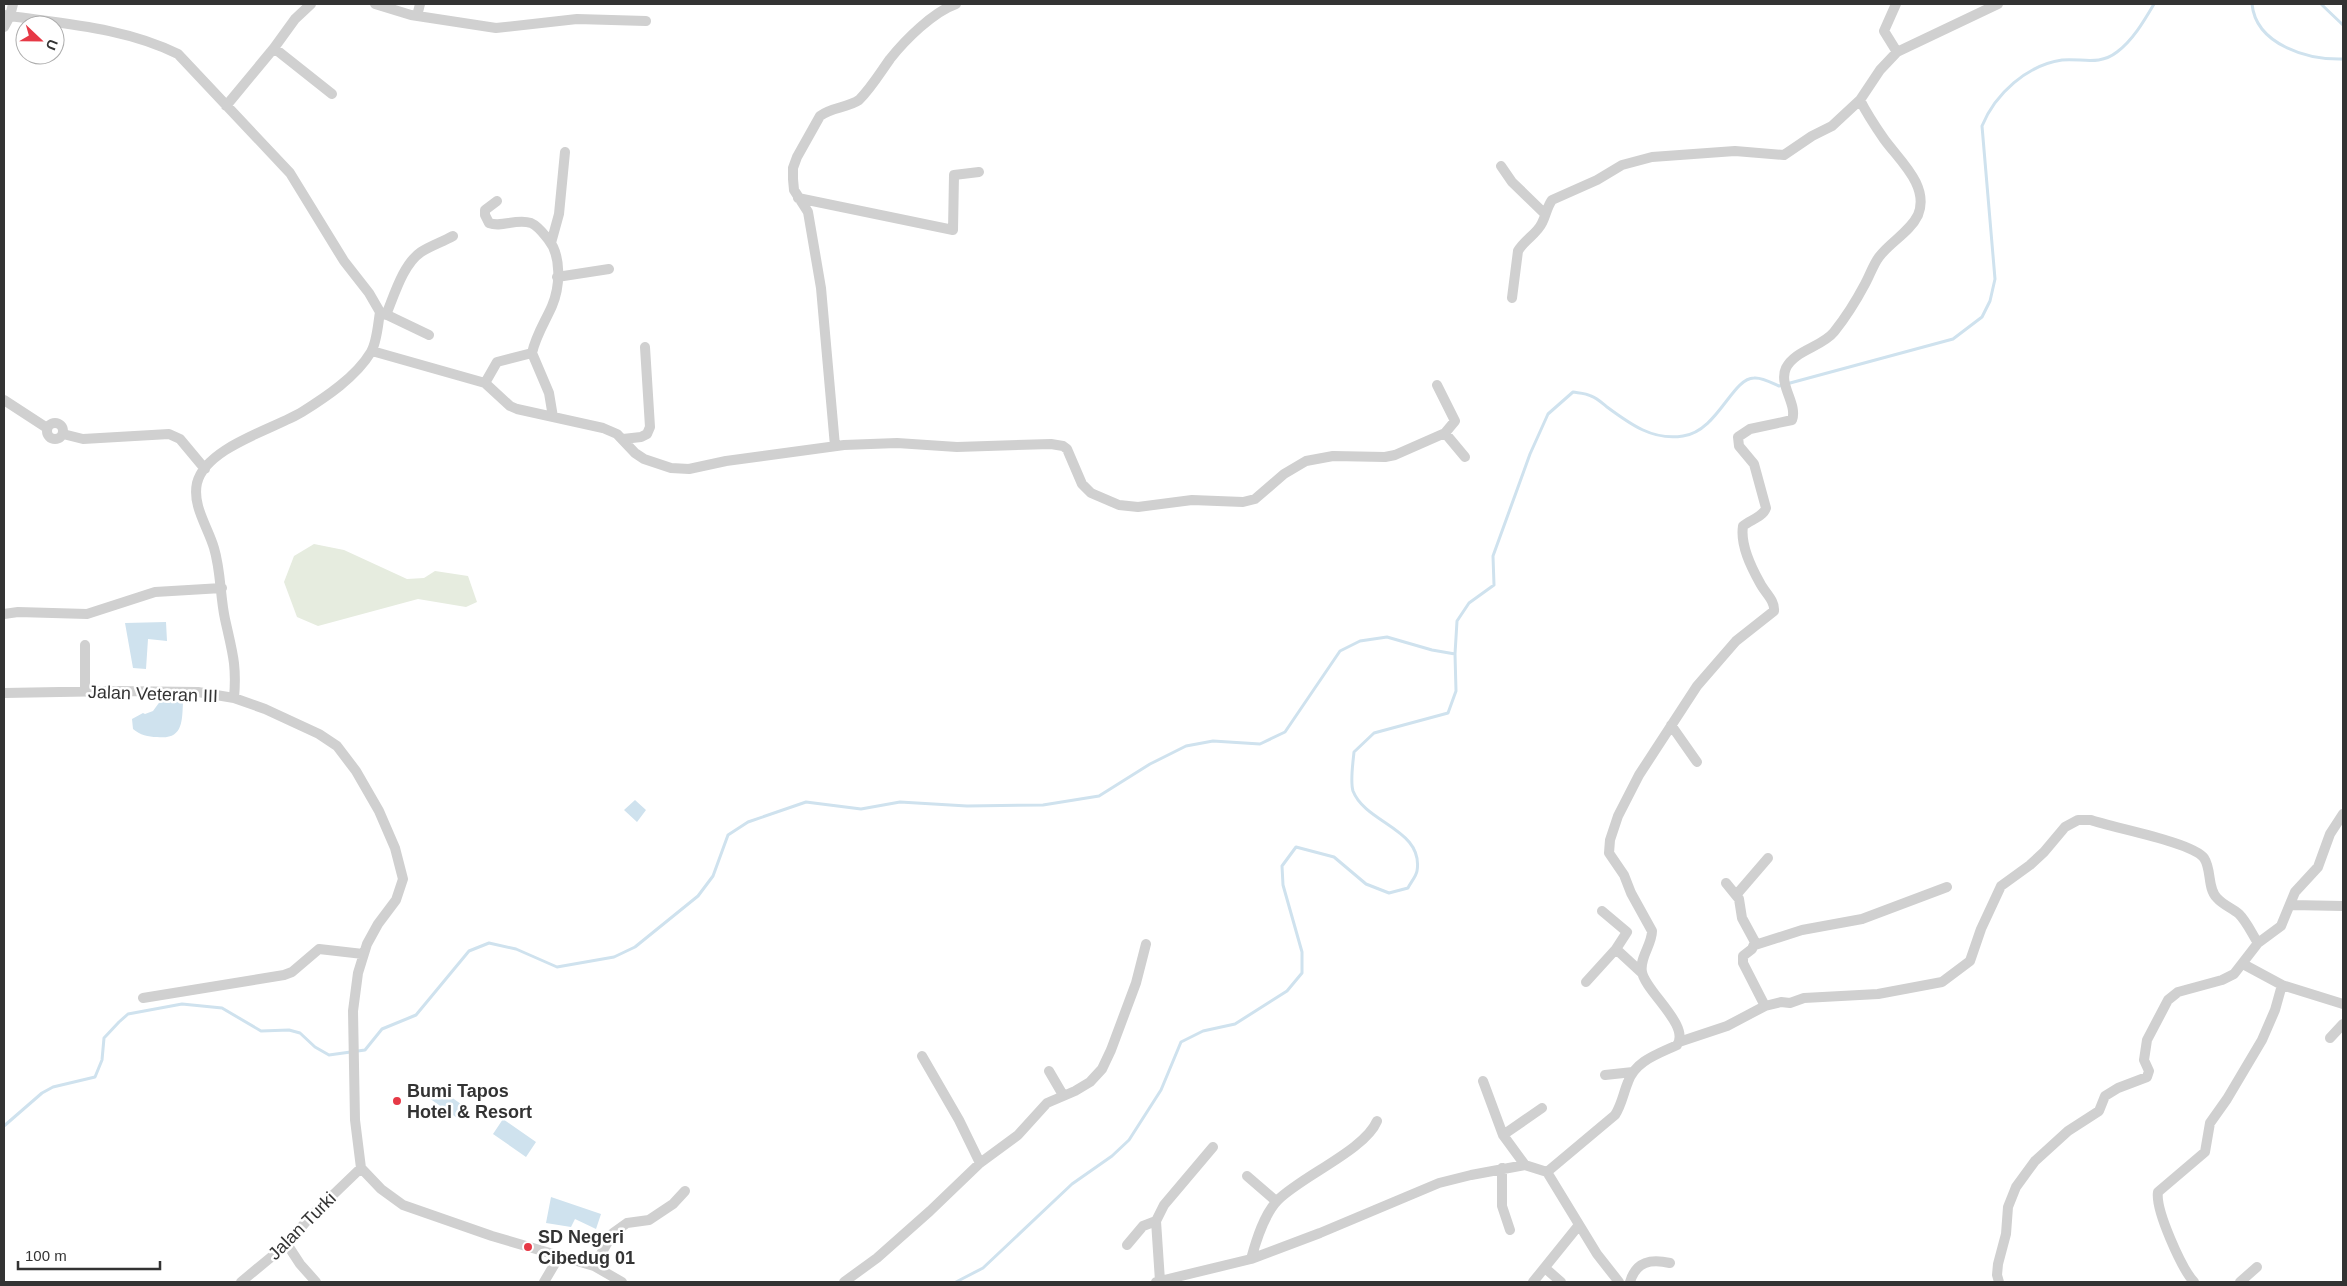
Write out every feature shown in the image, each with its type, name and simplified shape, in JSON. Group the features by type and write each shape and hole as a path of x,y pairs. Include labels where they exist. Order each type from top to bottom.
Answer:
{"street":[{"path":"4,27 13,4"},
{"path":"226,106 274,48 295,19 311,4"},
{"path":"375,4 392,11 417,16 496,28 576,19 646,21"},
{"path":"417,16 420,4"},
{"path":"835,446 820,288 808,212 794,190 793,168 820,116 827,110 852,105 859,100 892,57 910,39 938,13 956,4"},
{"path":"1896,4 1884,31 1897,52"},
{"path":"1512,298 1518,251 1521,245 1542,223 1552,200 1597,180 1632,161 1711,151 1784,155 1812,136 1825,132 1860,100 1880,70 1897,52 1998,4"},
{"path":"7,16 94,28 161,46 178,54 290,173 344,260 383,313 429,335"},
{"path":"274,48 332,94"},
{"path":"1642,973 1642,962 1652,938 1652,931 1631,893 1624,875 1609,853 1608,846 1618,816 1628,795 1671,725 1724,654 1736,641 1774,612 1774,604 1760,584 1743,545 1743,526 1750,520 1762,515 1766,508 1754,464 1739,446 1737,440 1740,433 1750,429 1792,420 1794,413 1784,374 1787,367 1795,358 1832,335 1880,256 1912,224 1921,205 1920,195 1911,172 1880,134 1860,100"},
{"path":"550,243 560,214 565,152"},
{"path":"1501,166 1516,187 1545,214"},
{"path":"798,198 953,230 954,175 979,172"},
{"path":"497,201 485,210 484,215 489,223 500,225 512,221 536,225 550,243 556,255 557,277 555,297 534,342 532,353 549,393 553,417"},
{"path":"234,698 236,670 225,618 222,588 214,548 201,518 197,496 200,475 230,447 287,420 318,401 361,365 372,351 383,313 414,258 421,252 453,236"},
{"path":"557,277 609,269"},
{"path":"623,439 641,437 647,434 650,427 645,347"},
{"path":"372,351 484,382 517,410 603,428 617,434 644,459 671,468 689,469 726,461 835,446 897,443 957,447 1063,446 1071,454 1082,484 1091,493 1119,505 1138,507 1192,500 1243,502 1255,499 1284,474 1306,461 1333,456 1385,457 1408,450 1445,433 1455,421 1437,385"},
{"path":"484,382 497,362 532,353"},
{"path":"4,400 47,428 48,436 54,440 63,434 83,439 169,434 180,439 205,469"},
{"path":"1445,433 1465,457"},
{"path":"4,614 18,612 87,614 155,592 222,588"},
{"path":"85,645 85,691"},
{"name":"Jalan Veteran III","path":"4,693 85,691 198,692 234,698 265,709 319,734 336,746 356,771 379,811 395,848 403,879 396,900 378,924 363,954 354,1000 355,1120 361,1168"},
{"path":"1671,725 1697,762"},
{"path":"1999,1282 1997,1275 1998,1264 2006,1234 2011,1196 2035,1161 2068,1131 2099,1111 2108,1094 2147,1077 2149,1071 2144,1060 2147,1040 2168,1000 2178,992 2222,980 2234,974 2258,943 2281,926 2299,886 2318,867 2330,834 2343,814"},
{"path":"1547,1172 1615,1115 1622,1105 1633,1072 1649,1059 1677,1045 1679,1042 1727,1026 1765,1006 1781,1002 1790,1003 1804,998 1878,994 1942,982 1970,960 1981,929 2001,886 2030,865 2065,826 2078,820 2091,820 2164,840 2190,848 2200,854 2208,869 2217,899 2240,915 2258,943"},
{"path":"1737,894 1768,858"},
{"path":"1726,882 1737,894 1741,905 1742,918 1755,945"},
{"path":"1765,1006 1743,963 1743,956 1755,945 1802,930 1862,919 1947,886"},
{"path":"2291,905 2343,906"},
{"path":"1586,982 1616,949 1627,932 1602,910"},
{"path":"844,1282 877,1258 980,1163 1018,1135 1047,1103 1075,1091 1090,1082 1102,1069 1136,983 1146,944"},
{"path":"143,998 284,975 292,972 319,949 363,954"},
{"path":"1616,949 1642,973 1679,1032 1679,1042"},
{"path":"2243,964 2282,986 2343,1004"},
{"path":"2194,1282 2184,1270 2158,1206 2158,1192 2205,1152 2210,1123 2227,1100 2262,1040 2275,1010 2282,986"},
{"path":"2330,1038 2343,1024"},
{"path":"922,1056 959,1120 980,1163"},
{"path":"1049,1071 1062,1095"},
{"path":"1604,1075 1633,1072"},
{"path":"1483,1081 1503,1135 1525,1164"},
{"path":"1503,1135 1542,1108"},
{"path":"1250,1259 1266,1217 1276,1201 1293,1186 1361,1140 1377,1121"},
{"path":"1213,1147 1164,1205 1156,1221 1158,1282 1181,1280 1250,1259 1320,1233 1439,1183 1525,1164 1547,1172 1597,1254 1619,1282"},
{"path":"361,1168 381,1189 404,1205 492,1236 594,1266 622,1282"},
{"name":"Jalan Turki","path":"241,1282 287,1244 310,1217 361,1168"},
{"path":"1502,1168 1502,1206 1510,1230"},
{"path":"1247,1176 1276,1201"},
{"path":"594,1266 613,1233 627,1223 649,1220 673,1204 684,1191"},
{"path":"1127,1245 1143,1226 1156,1221"},
{"path":"1533,1282 1579,1224"},
{"path":"287,1244 300,1264 316,1282"},
{"path":"544,1282 560,1255"},
{"path":"1630,1282 1641,1265 1646,1262 1656,1260 1670,1263"},
{"path":"2240,1282 2257,1267"},
{"path":"1545,1268 1561,1282"}],"shaded area":[{"path":"314,544 344,550 407,579 424,578 435,571 468,576 477,602 466,607 418,599 318,626 297,617 284,582 294,556"}],"water":[{"path":"166,622 167,641 148,639 146,669 133,668 125,623"},
{"path":"161,700 183,702 181,723 176,733 172,736 154,737 141,734 133,729 132,719 143,713 153,711"},
{"path":"635,800 646,810 637,822 624,810"},
{"path":"437,1087 468,1109 460,1120 429,1098"},
{"path":"503,1119 536,1142 526,1157 493,1134"},
{"path":"551,1197 601,1214 596,1229 575,1219 571,1227 546,1223"}],"waterway":[{"path":"956,1282 983,1268 1072,1184 1112,1156 1129,1140 1161,1090 1181,1042 1203,1031 1235,1024 1287,991 1302,973 1302,952 1283,885 1282,866 1296,847 1334,857 1366,884 1389,893 1408,888 1417,871 1417,857 1412,845 1403,836 1369,812 1353,791 1354,752 1374,733 1448,713 1456,691 1455,654 1457,621 1469,603 1494,585 1493,556 1530,454 1548,414 1573,392 1582,393 1595,398 1642,430 1662,436 1683,436 1695,432 1706,425 1746,380 1760,378 1779,386 1953,339 1982,317 1990,301 1995,279 1982,126 1988,114 2004,92 2037,68 2062,60 2104,59 2117,52 2133,36 2154,4"},
{"path":"2252,4 2256,18 2263,30 2273,40 2300,53 2329,59 2343,59"},
{"path":"2321,4 2343,25"},
{"path":"4,1126 42,1093 53,1087 95,1077 102,1060 104,1038 128,1014 182,1004 222,1008 261,1031 289,1030 300,1033 315,1047 329,1055 365,1050 382,1029 416,1015 469,951 489,943 516,949 557,967 614,957 635,947 698,896 713,876 728,835 748,822 806,802 861,809 900,802 967,806 1043,805 1099,796 1150,764 1186,746 1213,741 1260,744 1285,732 1340,651 1360,641 1387,637 1432,650 1455,654"}],"place":[{"name":"Bumi Tapos Hotel & Resort","path":"397,1101"},
{"name":"SD Negeri Cibedug 01","path":"528,1247"}]}
